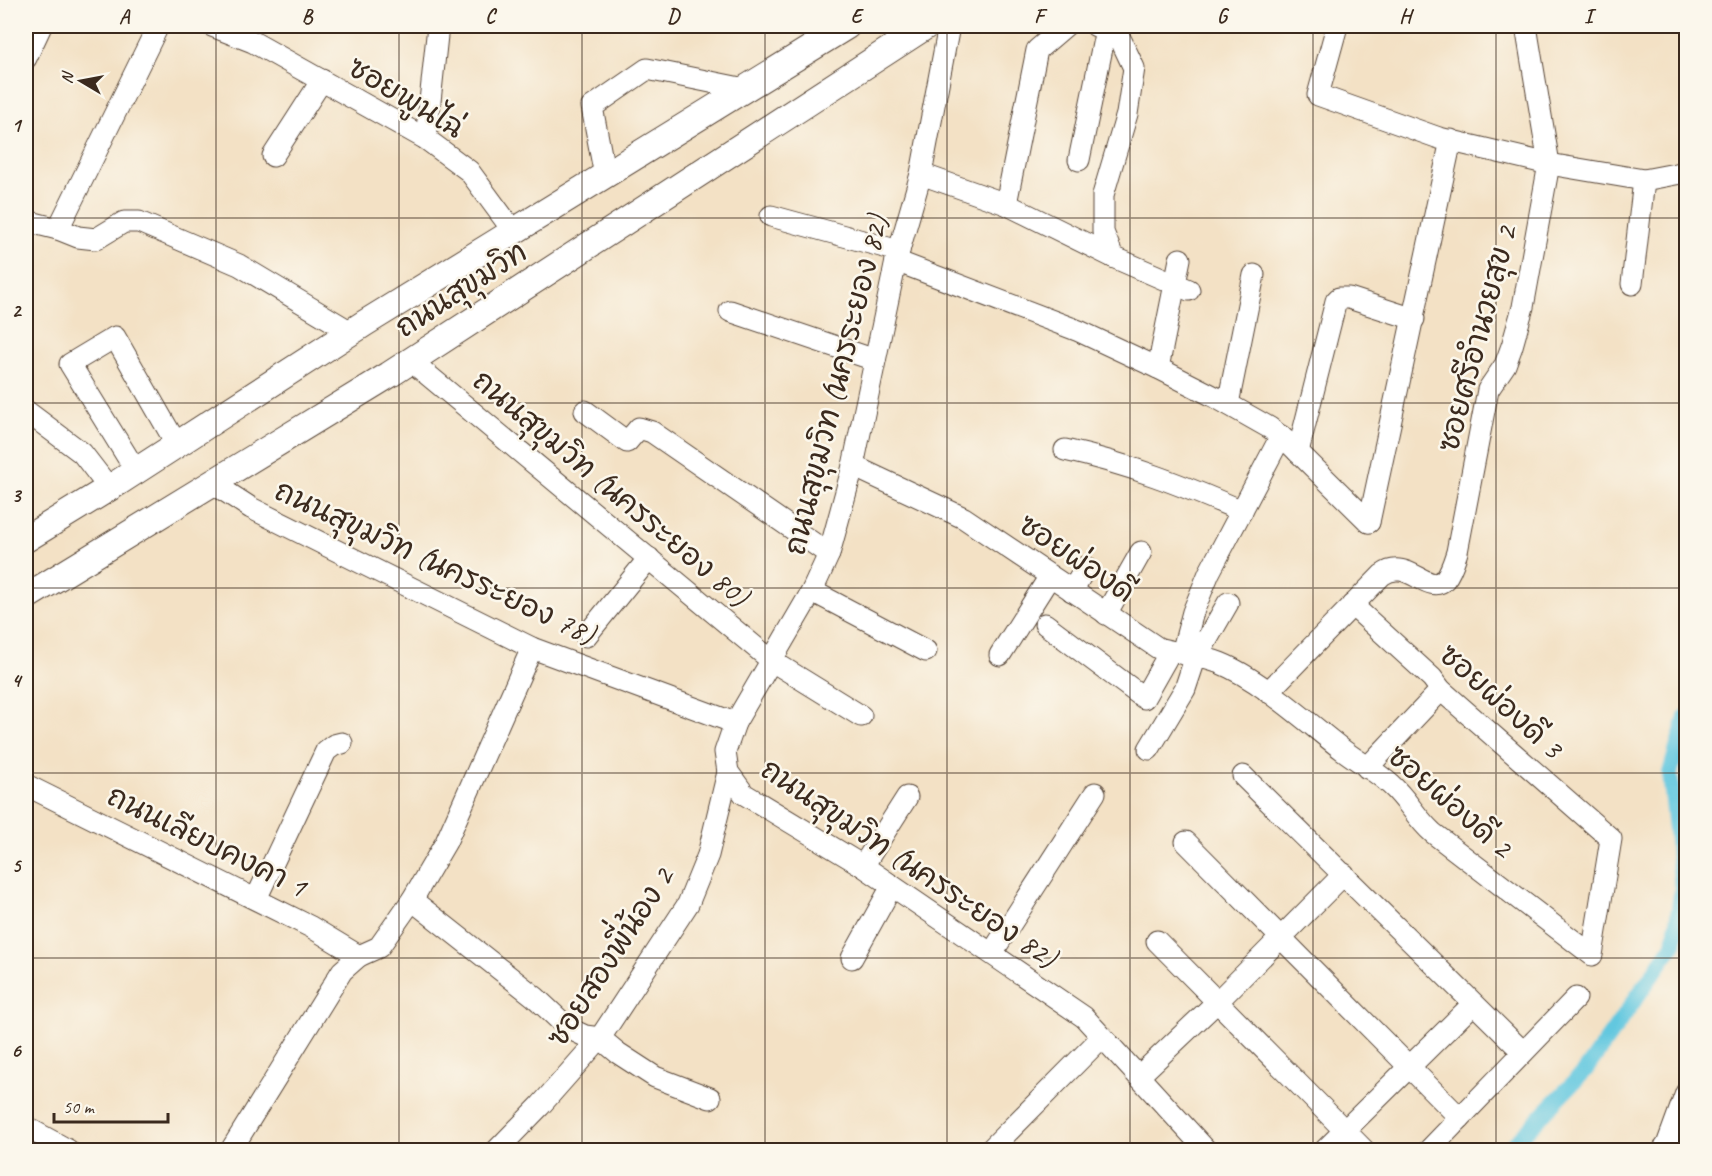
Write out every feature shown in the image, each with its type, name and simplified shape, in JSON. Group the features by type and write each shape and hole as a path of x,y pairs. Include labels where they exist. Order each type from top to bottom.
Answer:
{"main road":[{"name":"ถนนสุขุมวิท","path":"26,539 177,445 351,332 847,26"},
{"name":"ถนนสุขุมวิท","path":"26,597 214,484 411,361 926,26"}],"street":[{"path":"26,58 41,26"},
{"path":"58,229 158,26"},
{"name":"ซอยพูนไฉ่","path":"212,26 254,42 426,139 469,171 514,232"},
{"path":"426,139 438,26"},
{"name":"ถนนสุขุมวิท (นครระยอง 82)","path":"949,26 921,174 898,256 853,465 829,554 812,591 735,723 725,752 728,772 744,794 863,866 1084,1017 1206,1150"},
{"path":"1006,204 1037,50 1065,26"},
{"path":"1337,26 1318,95 1451,140 1549,164 1644,180 1686,172"},
{"name":"ซอยศรีอำนวยสุข 2","path":"1268,692 1352,605 1391,569 1404,570 1434,583 1444,580 1451,568 1462,529 1488,390 1509,358 1523,307 1549,164 1526,26"},
{"path":"1079,160 1101,27 1118,34 1134,68 1127,114 1103,195 1103,232 1113,257"},
{"path":"605,176 592,107 647,69 745,89"},
{"path":"273,156 322,80"},
{"path":"771,216 898,256 1079,331 1158,368 1228,404 1281,436 1369,522 1451,140"},
{"path":"921,174 1006,204 1113,257 1182,287"},
{"path":"1632,284 1644,180"},
{"path":"26,221 78,237 96,238 124,222 138,222 239,265 351,332"},
{"path":"1158,368 1182,287 1180,259"},
{"path":"1228,404 1254,274"},
{"path":"1298,452 1336,301 1340,298 1349,298 1414,319"},
{"path":"730,311 875,360"},
{"path":"136,471 70,364 115,337 177,445"},
{"name":"ถนนสุขุมวิท (นครระยอง 80)","path":"411,361 772,661 861,716"},
{"path":"26,411 82,453 109,488"},
{"path":"585,411 627,442 639,428 652,432 829,554"},
{"path":"1149,749 1185,689 1184,650 1200,592 1281,436"},
{"path":"1065,450 1110,460 1170,480 1242,511"},
{"name":"ซอยผ่องดี","path":"853,465 964,518 1158,648 1184,650 1221,664 1268,692"},
{"name":"ถนนสุขุมวิท (นครระยอง 78)","path":"214,484 251,508 532,648 735,723"},
{"path":"1106,614 1141,552"},
{"path":"586,636 649,558"},
{"path":"1071,591 1086,567"},
{"path":"1000,655 1050,576"},
{"path":"812,591 926,651"},
{"path":"1046,624 1144,698 1184,650 1206,643 1228,603"},
{"name":"ซอยผ่องดี 3","path":"1352,605 1432,678 1441,690 1611,839 1592,955"},
{"path":"233,1149 342,971 359,956 379,947 412,900 446,842 532,648"},
{"path":"1367,768 1441,690"},
{"name":"ซอยผ่องดี 2","path":"1268,692 1394,787 1418,820 1433,833 1592,955"},
{"path":"256,899 326,752 333,745 342,743"},
{"name":"ซอยสองพี่น้อง 2","path":"497,1150 540,1106 600,1038 668,935 696,887 708,855 728,772"},
{"path":"1243,776 1523,1053"},
{"name":"ถนนเลียบคงคา 1","path":"26,785 311,927 359,956"},
{"path":"992,953 1095,793"},
{"path":"863,866 907,797"},
{"path":"1186,842 1460,1118"},
{"path":"1138,1076 1217,1002 1344,874"},
{"path":"852,958 891,886"},
{"path":"412,900 535,997 568,1028 600,1038 618,1053 655,1077 710,1098"},
{"path":"1157,940 1364,1150"},
{"path":"1429,1150 1576,998"},
{"path":"1325,1150 1346,1132 1473,1004"},
{"path":"990,1150 1102,1037"},
{"path":"1668,1149 1686,1093"},
{"path":"26,1127 68,1150"}],"waterway":[{"path":"1508,1150 1585,1071 1674,944 1682,887 1670,773 1686,717"}]}
